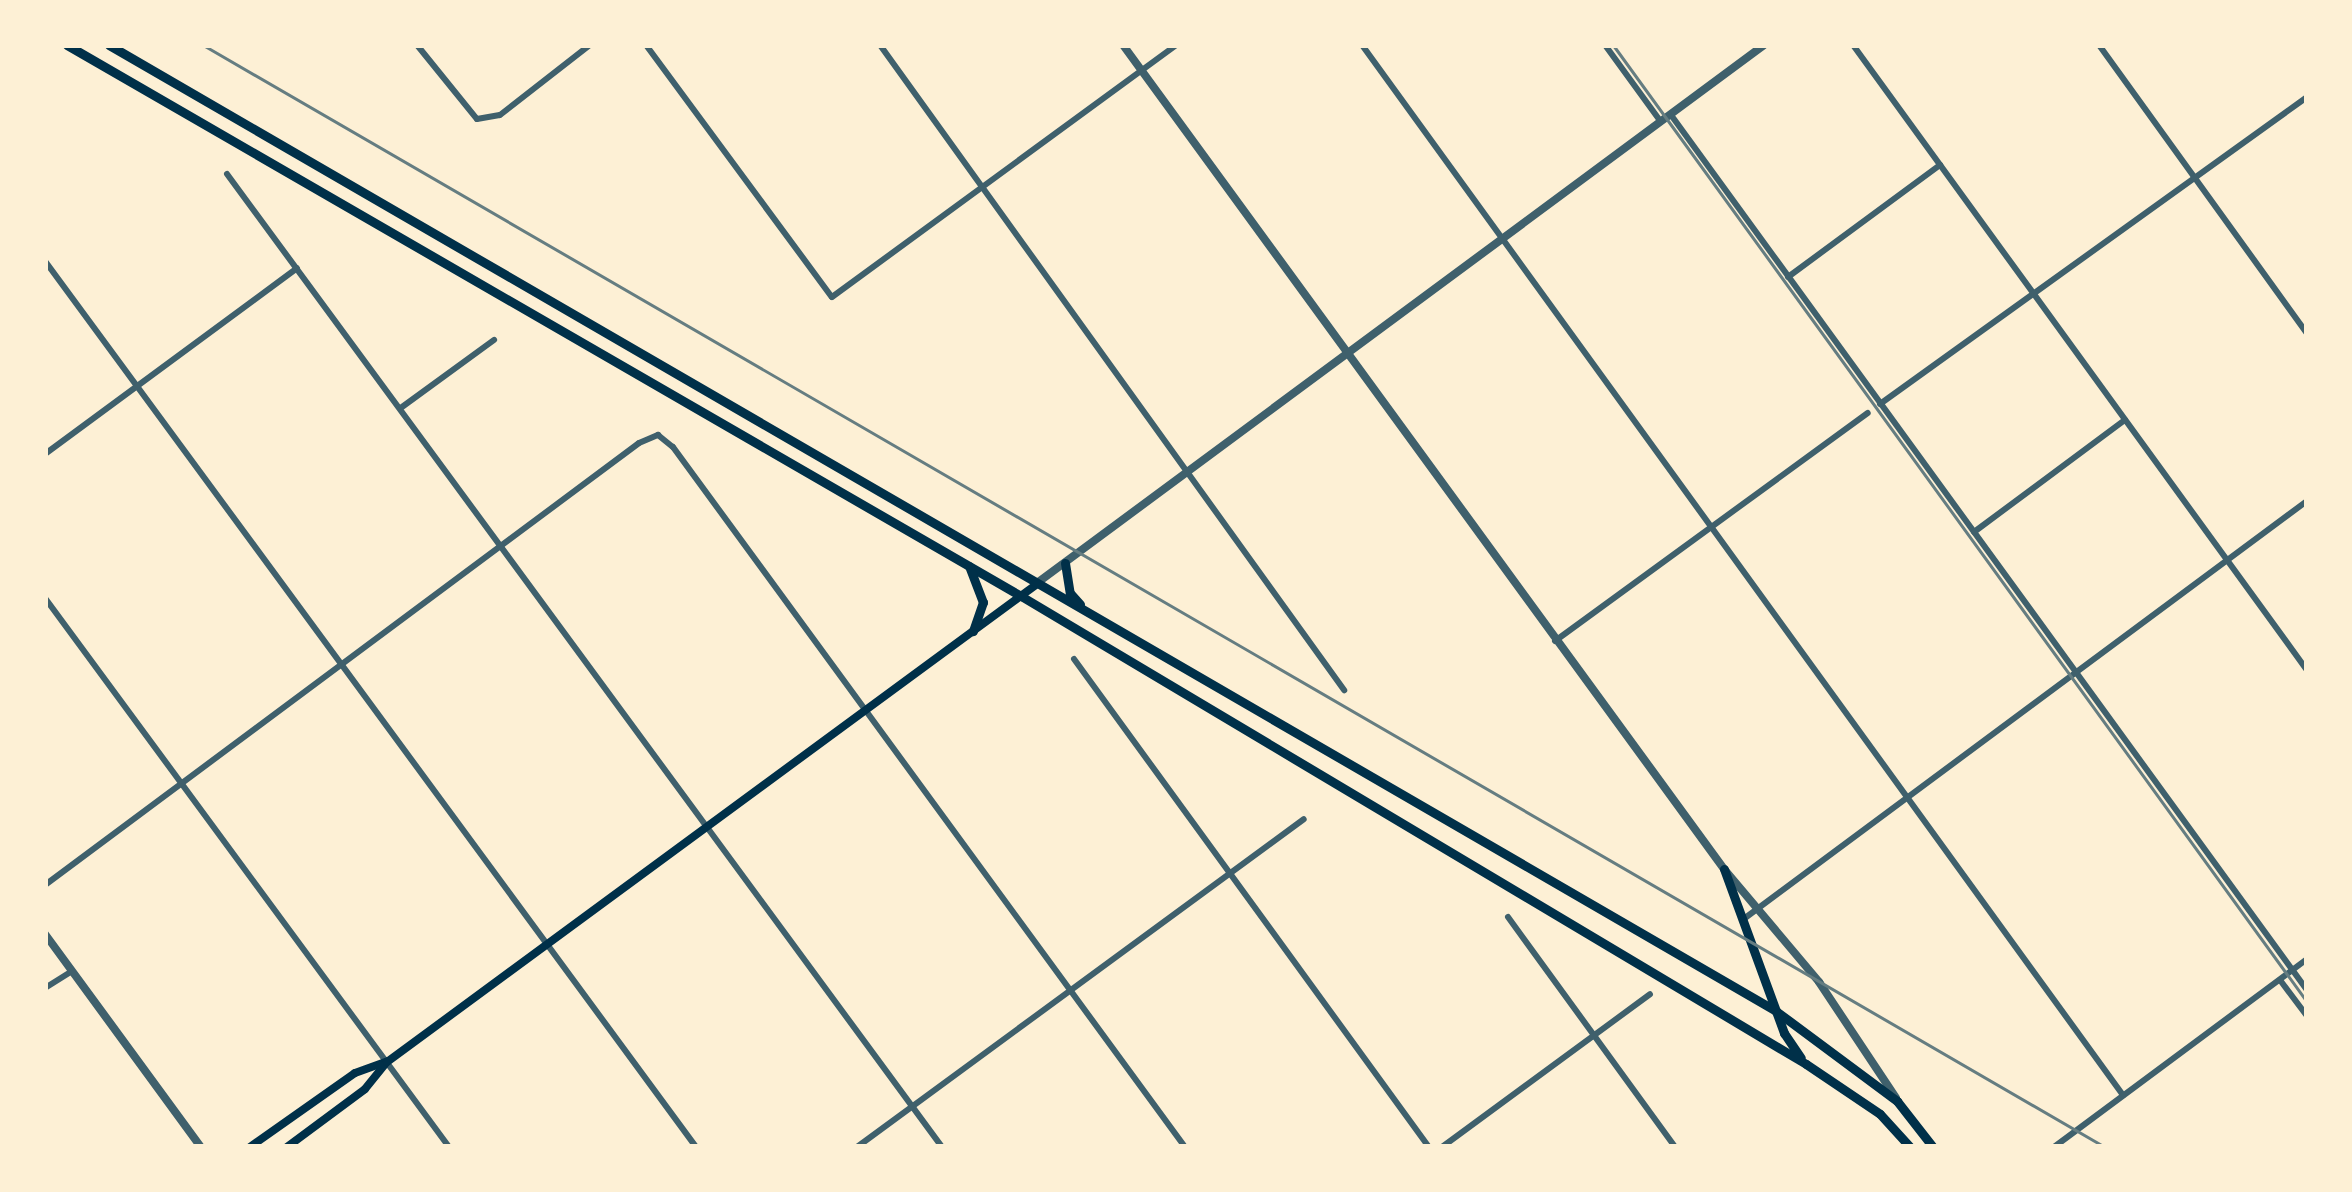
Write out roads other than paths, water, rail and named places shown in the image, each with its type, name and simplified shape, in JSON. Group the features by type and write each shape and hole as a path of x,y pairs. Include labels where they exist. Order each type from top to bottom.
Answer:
{"main road":[{"path":"67,45 1021,596 1806,1064 1880,1114 1910,1147"},
{"path":"109,45 1776,1011 1897,1101 1933,1147"},
{"path":"1065,563 1070,593 1088,613"},
{"path":"969,566 983,602 973,631"},
{"path":"287,1147 364,1089 388,1062 1037,584"},
{"path":"1724,869 1776,1011 1806,1064"},
{"path":"250,1147 355,1073 388,1062"}],"street":[{"path":"417,45 477,119 500,115 590,45"},
{"path":"646,45 832,297 1176,45"},
{"path":"880,45 1344,691"},
{"path":"1123,45 1724,869 1819,982 1897,1101"},
{"path":"1362,45 2123,1095"},
{"path":"1605,45 1661,122"},
{"path":"1037,584 1764,45"},
{"path":"1853,45 2307,670"},
{"path":"2098,45 2307,333"},
{"path":"1880,404 2307,97"},
{"path":"1671,115 2307,990"},
{"path":"1787,277 1940,165"},
{"path":"227,174 942,1147"},
{"path":"45,261 696,1147"},
{"path":"45,454 296,268"},
{"path":"402,407 494,340"},
{"path":"1555,641 1868,413"},
{"path":"1974,532 2125,419"},
{"path":"45,884 639,443 658,436 674,447 1185,1147"},
{"path":"1745,918 2307,501"},
{"path":"45,598 449,1147"},
{"path":"1074,658 1429,1147"},
{"path":"857,1147 1304,819"},
{"path":"1508,917 1676,1147"},
{"path":"45,934 201,1147"},
{"path":"2054,1147 2307,959"},
{"path":"45,988 72,971"},
{"path":"2280,979 2307,1016"},
{"path":"1442,1147 1650,994"}],"railway":[{"path":"203,45 2105,1147"},
{"path":"1613,45 2307,1002"}]}
